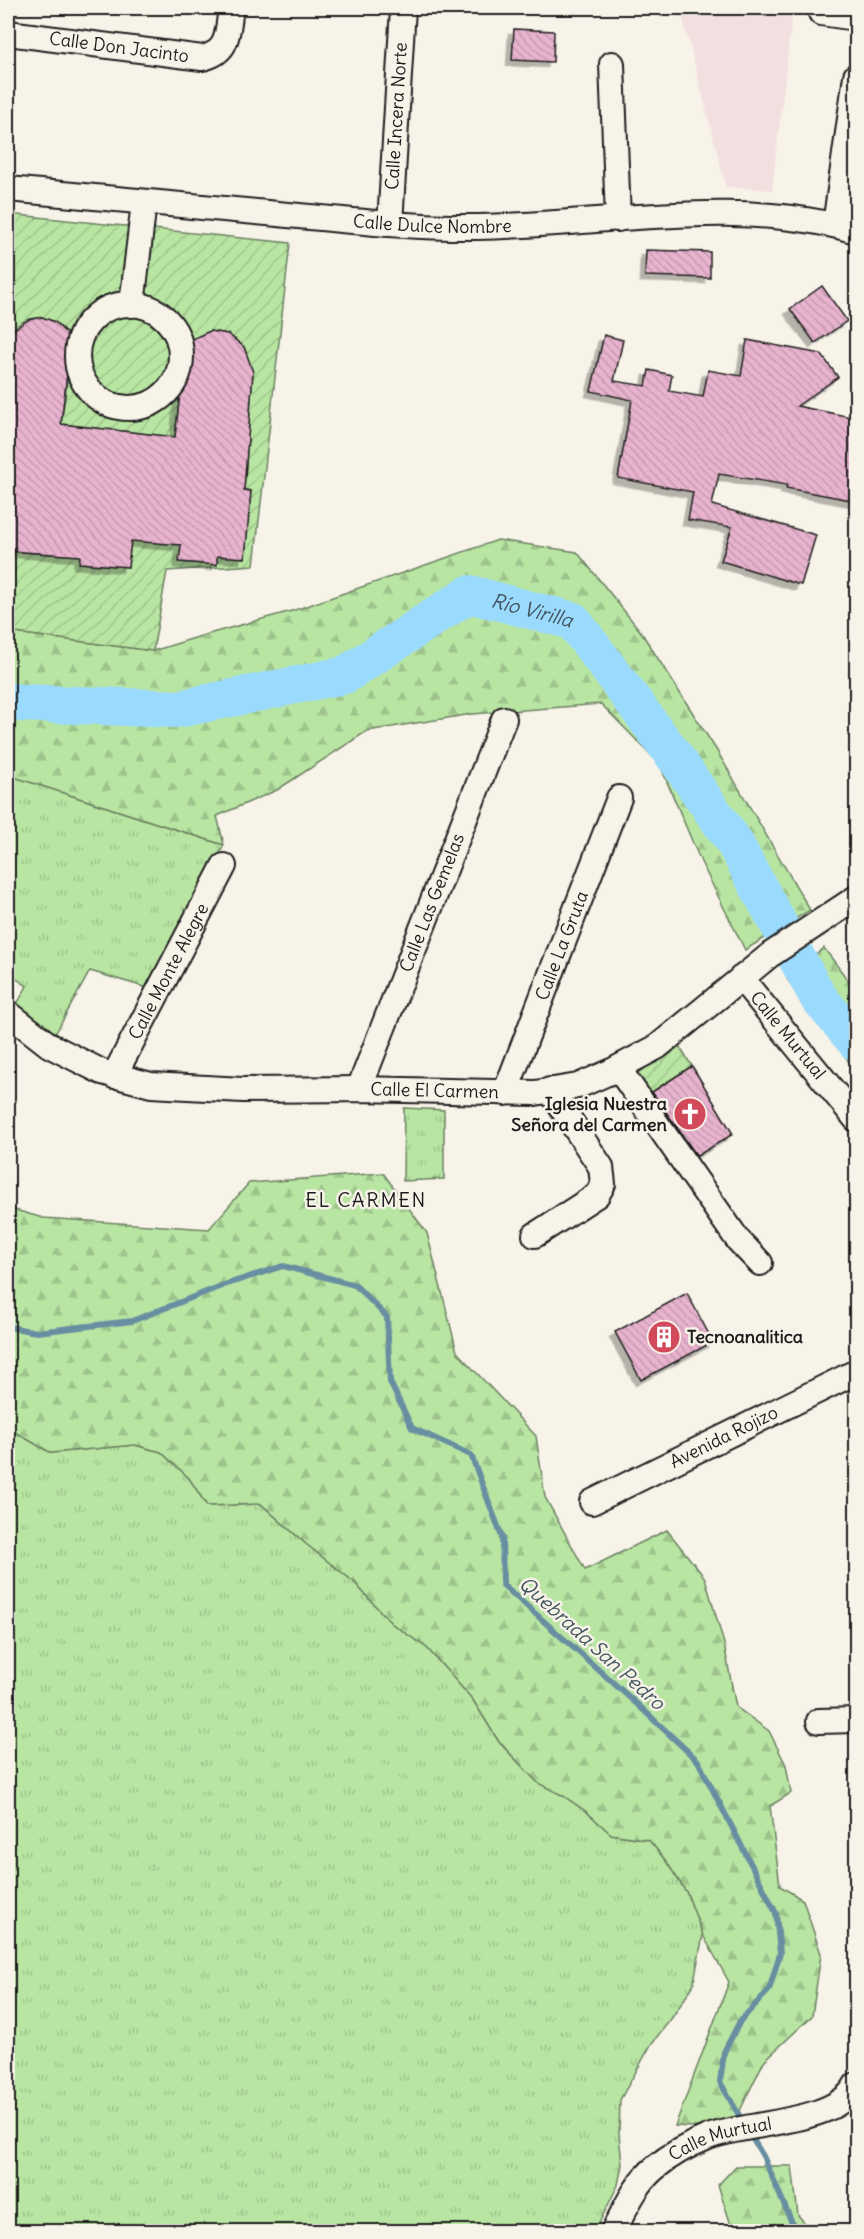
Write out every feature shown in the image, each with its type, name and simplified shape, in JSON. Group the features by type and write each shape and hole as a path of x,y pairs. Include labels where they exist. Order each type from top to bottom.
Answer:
{"street":[{"name":"Calle Don Jacinto","path":"8,33 202,58 214,56 224,45 231,8"},
{"name":"Calle Incera Norte","path":"390,224 403,8"},
{"path":"821,10 856,18"},
{"path":"612,64 618,219"},
{"path":"846,228 856,76"},
{"name":"Calle Dulce Nombre","path":"8,189 390,224 477,227 767,214 801,218 846,228"},
{"path":"132,304 144,202"},
{"path":"121,304 132,304 155,311 169,322 178,337 181,354 179,372 171,387 158,399 143,406 126,408 110,404 95,396 84,383 78,368 77,351 81,336 90,321 104,310 121,304"},
{"name":"Calle Las Gemelas","path":"359,1089 504,719"},
{"name":"Calle La Gruta","path":"505,1093 619,798"},
{"name":"Calle Monte Alegre","path":"114,1076 224,866"},
{"name":"Calle El Carmen","path":"8,1013 49,1045 102,1072 151,1085 243,1090 359,1089 535,1093 578,1086 657,1047 770,955 848,904"},
{"name":"Calle Murtual","path":"741,978 856,1119"},
{"path":"618,1068 738,1240 760,1263"},
{"path":"536,1235 597,1195 603,1184 601,1167 550,1090"},
{"name":"Avenida Rojizo","path":"592,1502 856,1372"},
{"path":"819,1721 856,1720"},
{"name":"Calle Murtual","path":"613,2232 643,2179 658,2165 709,2137 815,2114 838,2104 856,2085"}],"shaded area":[{"path":"680,8 793,8 772,190 726,187"}],"green space":[{"path":"8,214 290,243 254,565 167,571 153,651 8,632 8,551 52,554 85,499 80,563 128,567 132,517 181,545 180,562 216,565 217,556 245,558 251,491 244,490 253,372 244,347 228,334 210,331 192,339 185,350 175,437 61,424 69,354 66,335 62,328 40,318 24,321 12,332 8,343"},
{"path":"498,540 577,552 641,632 717,751 810,910 745,950 701,862 659,763 601,704 472,714 367,731 277,790 217,816 224,845 8,775 8,632 153,651 295,610"},
{"path":"8,775 224,845 151,989 90,971 54,1036 15,1008 27,986 8,973"},
{"path":"824,948 856,991 856,1071 787,979"},
{"path":"677,1043 692,1066 647,1095 632,1072"},
{"path":"404,1108 444,1110 444,1179 403,1181"},
{"path":"383,1173 427,1233 457,1352 536,1436 545,1497 585,1570 667,1530 705,1578 724,1644 736,1707 769,1731 786,1765 791,1793 770,1806 780,1886 803,1900 821,1954 812,2016 764,2061 731,2129 675,2126 729,1982 703,1935 687,1893 649,1840 611,1834 587,1812 562,1795 538,1783 499,1742 473,1700 427,1648 391,1623 354,1582 261,1504 207,1506 189,1478 161,1452 135,1445 51,1453 8,1428 8,1208 43,1218 209,1229 249,1183"},
{"path":"8,1428 51,1453 135,1445 161,1452 189,1478 207,1506 261,1504 354,1582 391,1623 427,1648 473,1700 499,1742 538,1783 562,1795 587,1812 611,1834 649,1840 666,1861 687,1893 703,1935 693,1986 652,2043 620,2100 619,2134 622,2165 618,2185 595,2231 8,2232"},
{"path":"736,2166 792,2166 798,2215 811,2231 733,2231 718,2185"}],"building":[{"path":"514,29 554,31 553,62 512,60"},
{"path":"646,250 710,252 710,278 645,276"},
{"path":"822,286 847,321 815,343 790,309"},
{"path":"42,317 55,322 66,333 70,348 61,424 175,437 185,350 192,339 210,331 228,334 244,347 253,372 244,490 251,491 245,558 217,556 217,565 179,562 181,545 131,541 128,567 79,563 80,556 8,551 9,342 13,330 28,320"},
{"path":"604,335 623,340 614,381 646,386 649,370 672,375 669,391 703,397 708,370 741,376 747,340 821,354 838,377 797,406 856,418 856,501 786,488 787,485 719,474 712,505 816,535 801,585 721,561 732,527 688,520 693,492 618,478 632,400 591,391"},
{"name":"Iglesia Nuestra Señora del Carmen","path":"692,1066 733,1134 697,1156 652,1092"},
{"name":"Tecnoanalitica","path":"687,1293 713,1342 641,1380 615,1332"}],"waterway":[{"name":"Río Virilla","path":"8,701 178,709 345,675 469,594 573,621 675,757 734,842 818,997 856,1042"},
{"name":"Quebrada San Pedro","path":"8,1327 37,1332 132,1321 224,1285 283,1266 355,1285 387,1317 390,1382 412,1428 471,1455 502,1537 503,1585 698,1761 776,1913 780,1953 769,1990 740,2021 724,2052 720,2082 743,2122"},
{"name":"Quebrada San Pedro","path":"749,2133 763,2156 796,2232"}],"place":[{"name":"Iglesia Nuestra Señora del Carmen","path":"690,1114"},
{"name":"Tecnoanalitica","path":"664,1337"}],"district":[{"name":"EL CARMEN","path":"366,1200"}]}
